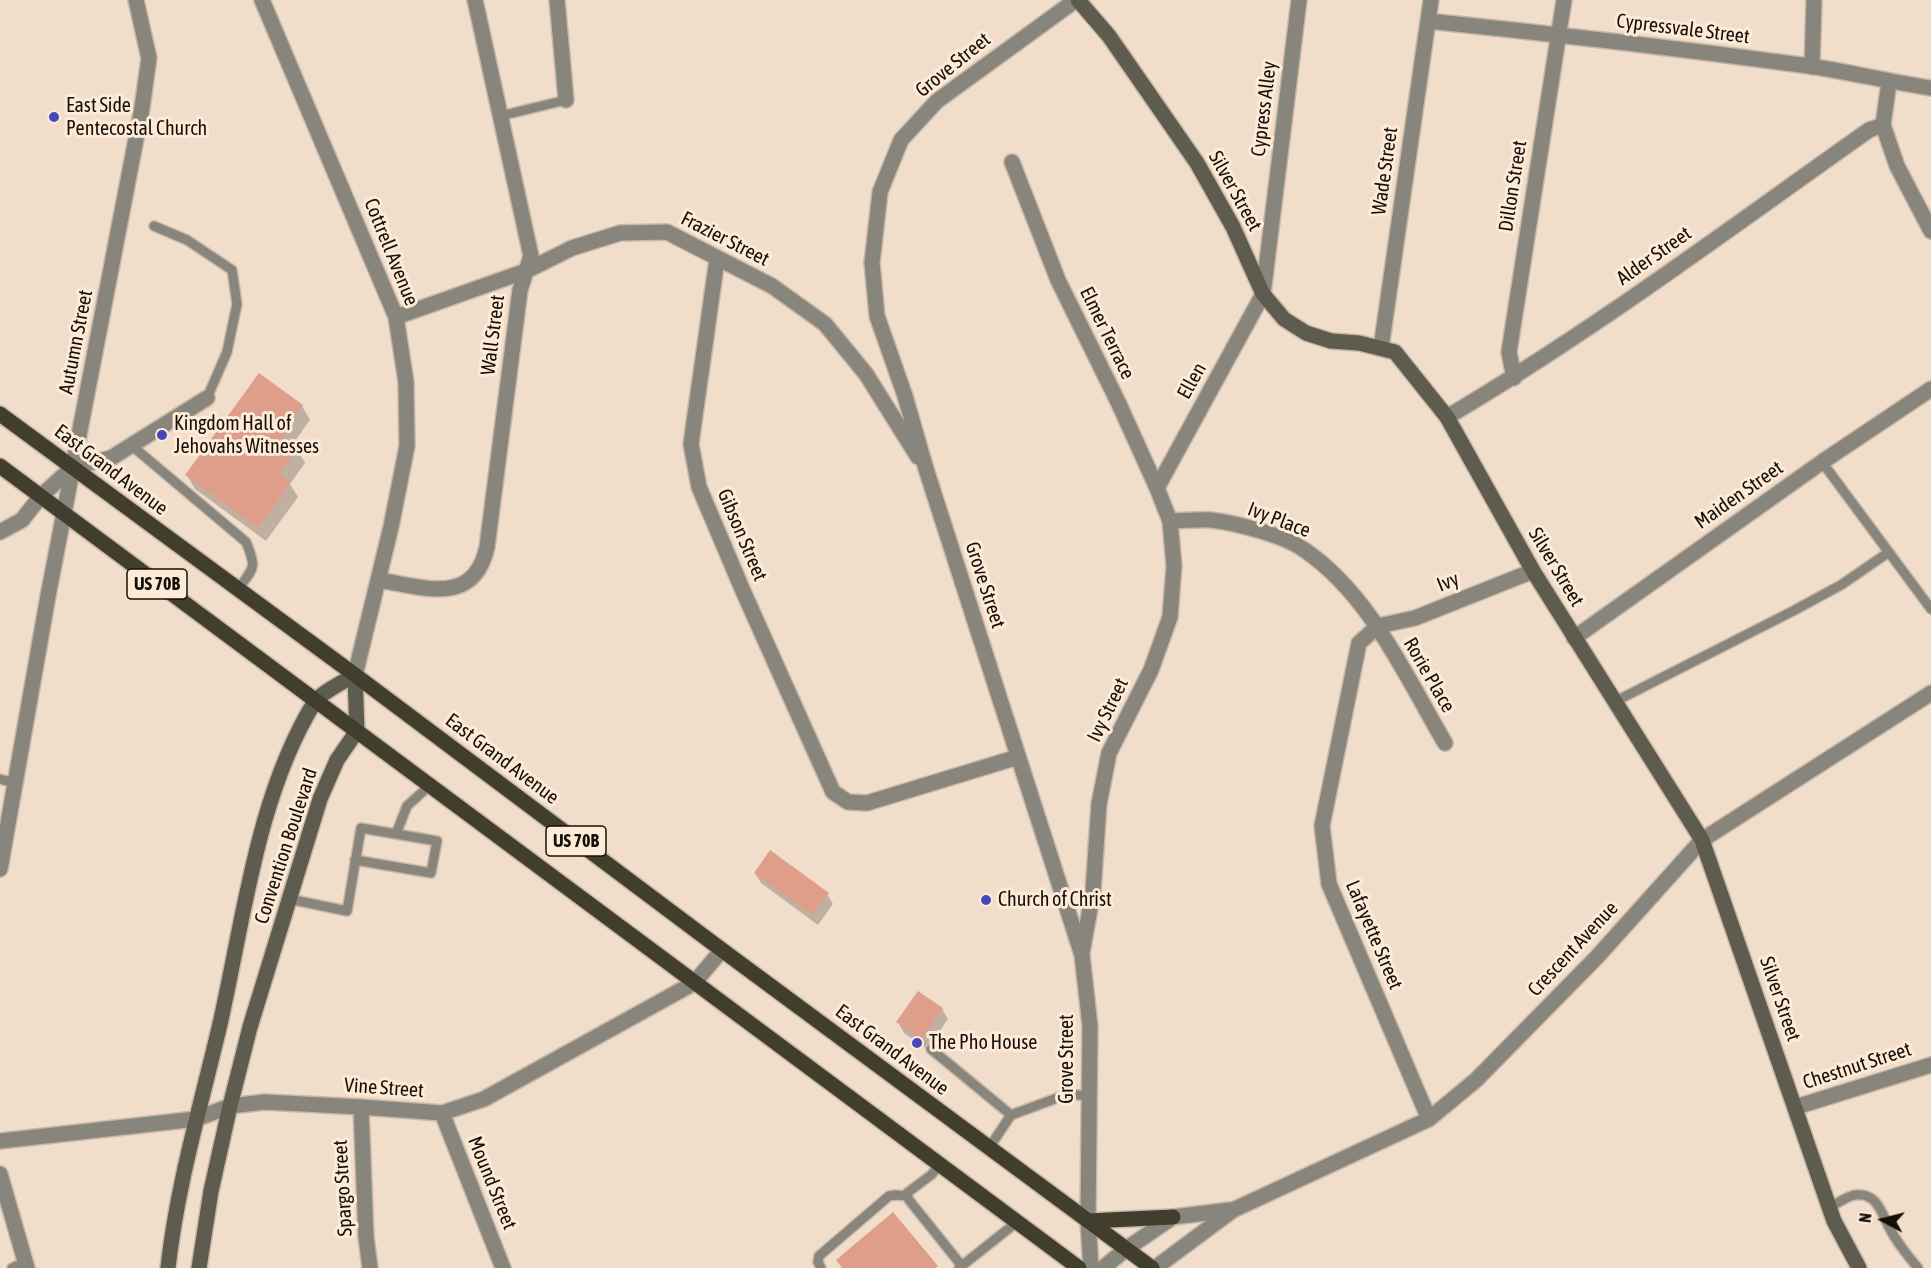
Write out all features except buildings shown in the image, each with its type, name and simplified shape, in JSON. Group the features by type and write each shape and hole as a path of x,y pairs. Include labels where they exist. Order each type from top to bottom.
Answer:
{"main road":[{"name":"East Grand Avenue","path":"0,414 1153,1268"},
{"name":"US 70B","path":"0,466 1079,1268"},
{"path":"1088,1221 1173,1217"}],"street":[{"name":"Autumn Street","path":"0,869 8,781 64,514 142,108 149,58 136,0"},
{"name":"Cottrell Avenue","path":"262,0 396,317 406,382 407,446 391,526 355,675"},
{"name":"Wall Street","path":"378,580 430,589 451,589 472,580 484,563 520,290 531,256 475,0"},
{"path":"557,0 566,100"},
{"name":"Silver Street","path":"1077,0 1109,36 1197,163 1233,227 1263,294 1284,319 1306,333 1331,341 1359,343 1395,352 1447,417 1533,571 1702,840 1834,1221 1859,1268"},
{"name":"Grove Street","path":"1077,0 937,101 901,140 880,192 872,263 877,316 905,396 926,470 1082,955 1090,1026 1088,1221 1091,1268"},
{"name":"Cypress Alley","path":"1263,294 1299,0"},
{"name":"Wade Street","path":"1382,348 1431,0"},
{"name":"Dillon Street","path":"1514,378 1509,352 1563,0"},
{"path":"1812,67 1814,0"},
{"name":"Cypressvale Street","path":"1428,21 1558,34 1812,67 1931,88"},
{"path":"1889,82 1883,125 1897,166 1931,231"},
{"name":"Alder Street","path":"1447,417 1514,378 1869,130 1883,125"},
{"name":"Elmer Terrace","path":"1012,162 1058,280 1158,488 1170,521"},
{"name":"Frazier Street","path":"396,317 525,272 572,248 620,233 667,232 772,286 825,324 866,374 926,470"},
{"name":"Gibson Street","path":"717,259 691,444 699,487 833,792 848,802 867,803 1018,757"},
{"name":"Ellen","path":"1158,488 1263,294"},
{"name":"Maiden Street","path":"1574,638 1822,462 1931,389"},
{"path":"0,532 21,520 40,496 73,467 111,458 207,398"},
{"name":"Ivy Place","path":"1170,521 1211,520 1258,530 1301,548 1334,573 1378,626"},
{"name":"Ivy Street","path":"1082,955 1093,892 1100,804 1109,753 1151,670 1170,617 1174,566 1170,521"},
{"name":"Ivy","path":"1378,626 1415,618 1533,571"},
{"name":"Rorie Place","path":"1378,626 1445,743"},
{"name":"Lafayette Street","path":"1378,626 1359,643 1322,826 1329,884 1429,1119"},
{"path":"316,700 355,675"},
{"path":"355,675 357,731"},
{"name":"Crescent Avenue","path":"1153,1268 1233,1210 1429,1119 1476,1080 1597,957 1702,840 1930,697"},
{"name":"Convention Boulevard","path":"168,1268 182,1180 269,803 284,763 316,700"},
{"name":"Convention Boulevard","path":"199,1268 211,1191 250,1027 320,800 337,760 357,731"},
{"name":"Vine Street","path":"0,1141 196,1119 230,1106 265,1102 442,1113 484,1099 693,983 722,950"},
{"name":"Chestnut Street","path":"1796,1107 1931,1065"},
{"name":"Spargo Street","path":"361,1107 366,1237 370,1268"},
{"name":"Mound Street","path":"442,1113 503,1268"},
{"path":"1,1180 22,1266"},
{"name":"Crescent Avenue","path":"1103,1268 1126,1249 1173,1217 1233,1210"}],"lane":[{"path":"500,116 566,100"},
{"path":"154,226 187,240 232,270 237,304 227,352 207,398"},
{"path":"131,445 246,542 253,558 253,569 238,589"},
{"path":"1822,462 1931,609"},
{"path":"1614,702 1841,585 1889,552"},
{"path":"390,835 407,806 429,786"},
{"path":"289,899 346,911 355,860 361,828 407,839 436,841 431,873 382,860 355,860"},
{"path":"931,1049 1011,1115"},
{"path":"989,1148 1011,1115 1068,1094 1088,1096"},
{"path":"940,1165 932,1175 907,1193 909,1200 960,1267 1017,1222"},
{"path":"1829,1207 1854,1195 1871,1198 1884,1213 1889,1228 1918,1268"},
{"path":"821,1268 818,1262 819,1256 890,1196 908,1196"}],"place":[{"name":"East Side Pentecostal Church","path":"54,117"},
{"name":"Kingdom Hall of Jehovahs Witnesses","path":"162,435"},
{"name":"Church of Christ","path":"986,900"},
{"name":"The Pho House","path":"917,1043"}]}
